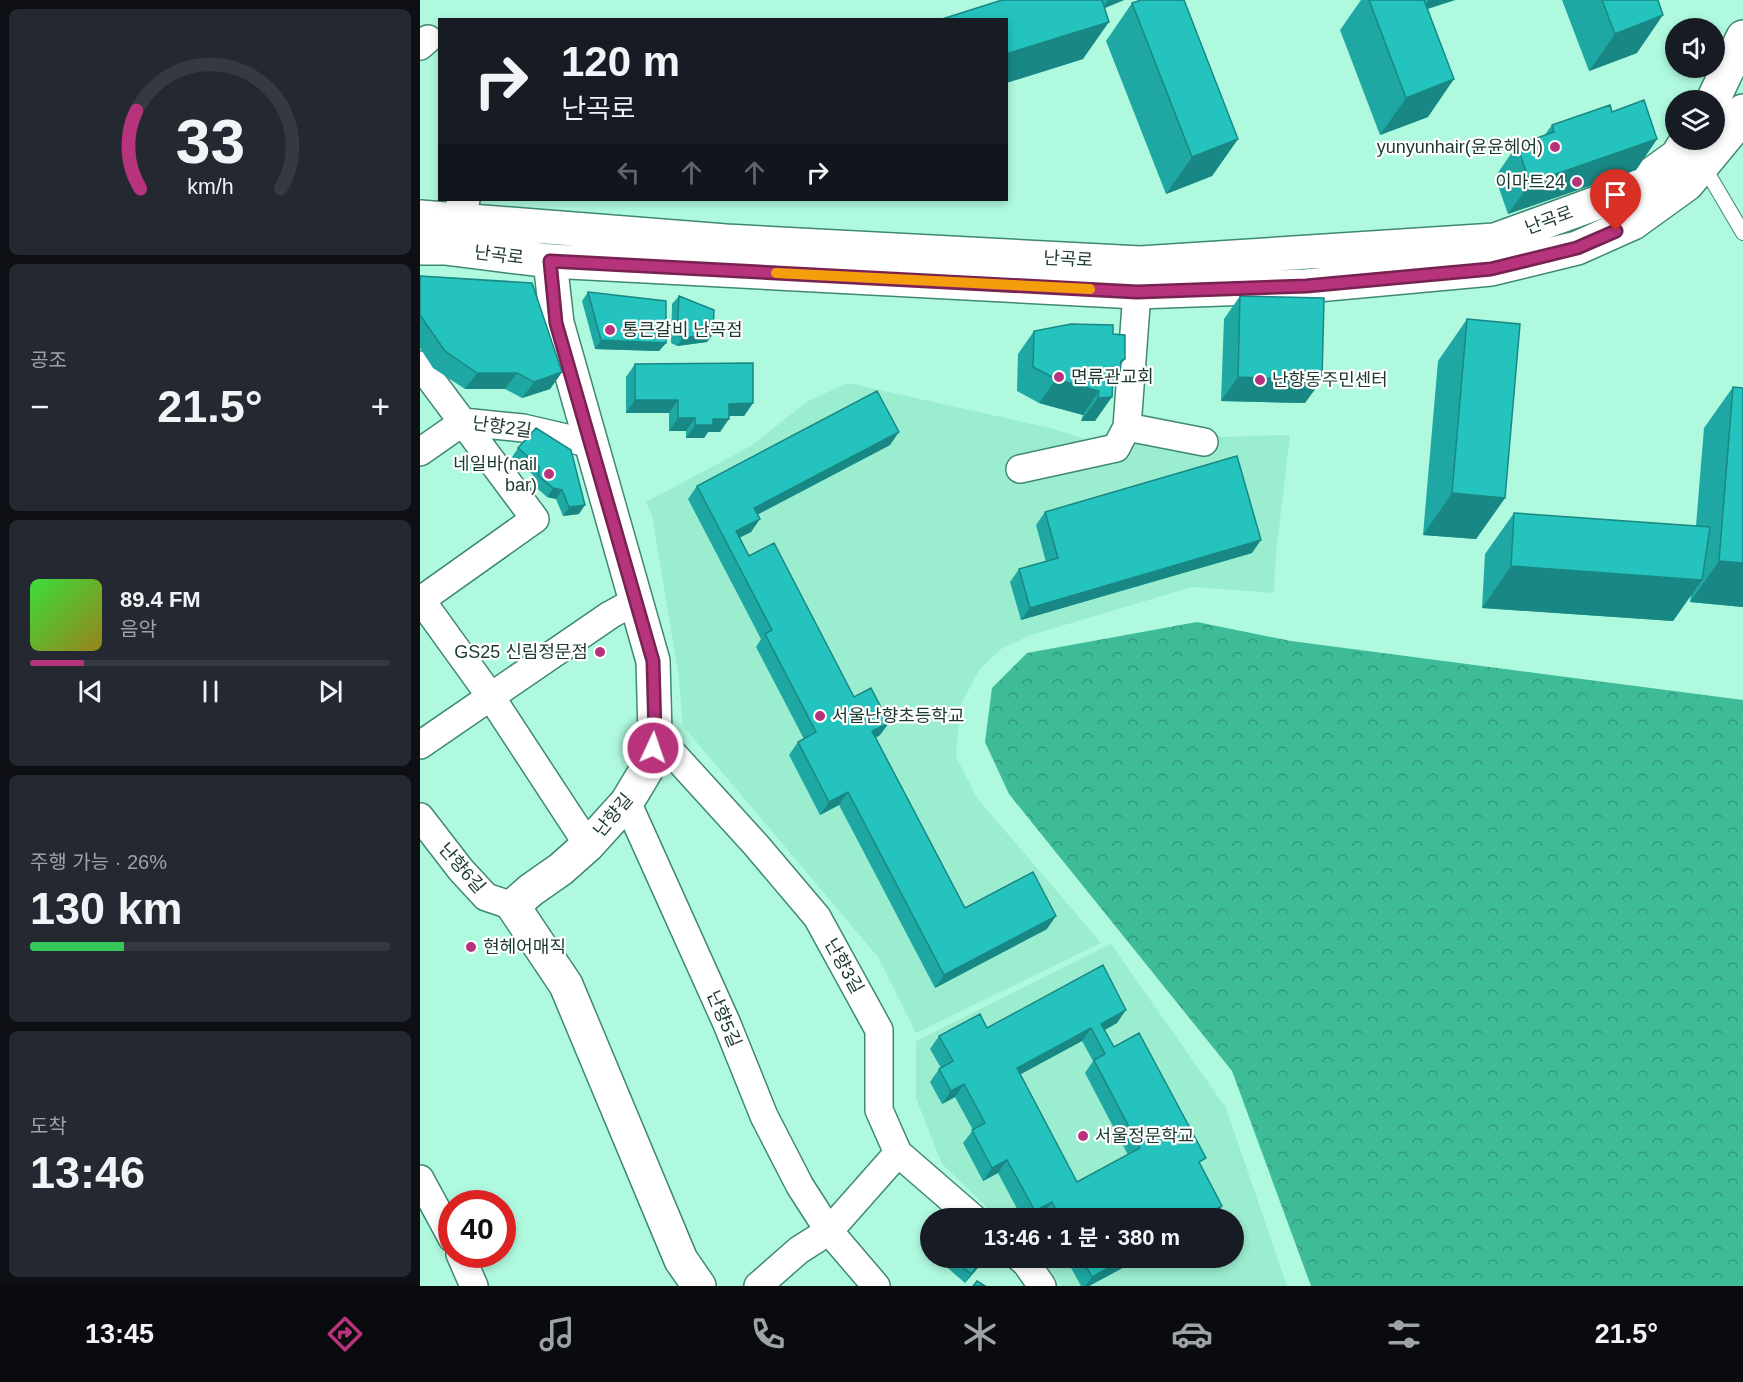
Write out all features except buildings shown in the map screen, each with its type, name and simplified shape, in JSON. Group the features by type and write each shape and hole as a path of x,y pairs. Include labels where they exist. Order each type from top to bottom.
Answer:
{"main road":[{"path":"1718,90 1743,37"},
{"name":"난곡로","path":"446,229 1140,263 1495,240 1627,192 1677,156 1695,152 1735,126 1743,111"},
{"name":"난곡로","path":"420,217 446,229 550,261 1137,292 1306,286 1491,269 1577,248 1633,224 1687,184 1695,152"},
{"name":"난향길","path":"513,906 588,845 627,802 651,762 655,734 653,661 556,323 550,261"},
{"path":"513,906 566,985 681,1260 699,1286"}],"street":[{"path":"1020,470 1116,448 1127,428 1137,292"},
{"path":"420,365 535,519 421,599"},
{"name":"난향2길","path":"420,452 463,422 523,428 592,444"},
{"path":"1127,428 1203,442"},
{"name":"난향길","path":"421,599 490,697 588,845"},
{"path":"420,745 610,615 637,600"},
{"name":"난향3길","path":"655,734 756,845 817,917 879,1030 879,1110 898,1153 961,1208"},
{"name":"난향5길","path":"627,802 727,1024 764,1116 800,1186 829,1231 876,1286"},
{"name":"난향6길","path":"420,818 461,870 486,897 513,906"},
{"path":"758,1286 799,1250 829,1231 898,1153"},
{"path":"420,1179 438,1212"},
{"path":"466,1268 474,1286"},
{"path":"1029,1268 1042,1286"}],"lane":[{"path":"1695,152 1743,233"}],"shaded area":[{"name":"서울난향초등학교","path":"848,383 1050,428 1098,443 1173,430 1223,437 1290,435 1276,554 1274,593 1192,587 1031,635 1001,649 979,670 960,706 956,757 977,798 1101,943 916,1033 878,957 683,726 679,678 652,515 646,502 751,446 808,401"},
{"name":"서울정문학교","path":"1111,944 1226,1108 1287,1286 1062,1286 1047,1268 1244,1268 1244,1208 988,1208 942,1164 916,1098 916,1041"}],"green space":[{"path":"1197,622 1291,641 1743,700 1743,1286 1311,1286 1232,1071 1009,794 985,742 992,688 1027,653"}],"slow traffic":[{"path":"776,273 1090,289"}],"place":[{"name":"yunyunhair(윤윤헤어)","path":"1555,147"},
{"name":"이마트24","path":"1577,182"},
{"name":"통큰갈비 난곡점","path":"610,330"},
{"name":"면류관교회","path":"1059,377"},
{"name":"난향동주민센터","path":"1260,380"},
{"name":"네일바(nail bar)","path":"549,474"},
{"name":"GS25 신림정문점","path":"600,652"},
{"name":"서울난향초등학교","path":"820,716"},
{"name":"현헤어매직","path":"471,947"},
{"name":"서울정문학교","path":"1083,1136"}],"route":[{"path":"653,748 655,734 653,661 556,323 550,261 1137,292 1306,286 1491,269 1577,248 1616,231"}]}
